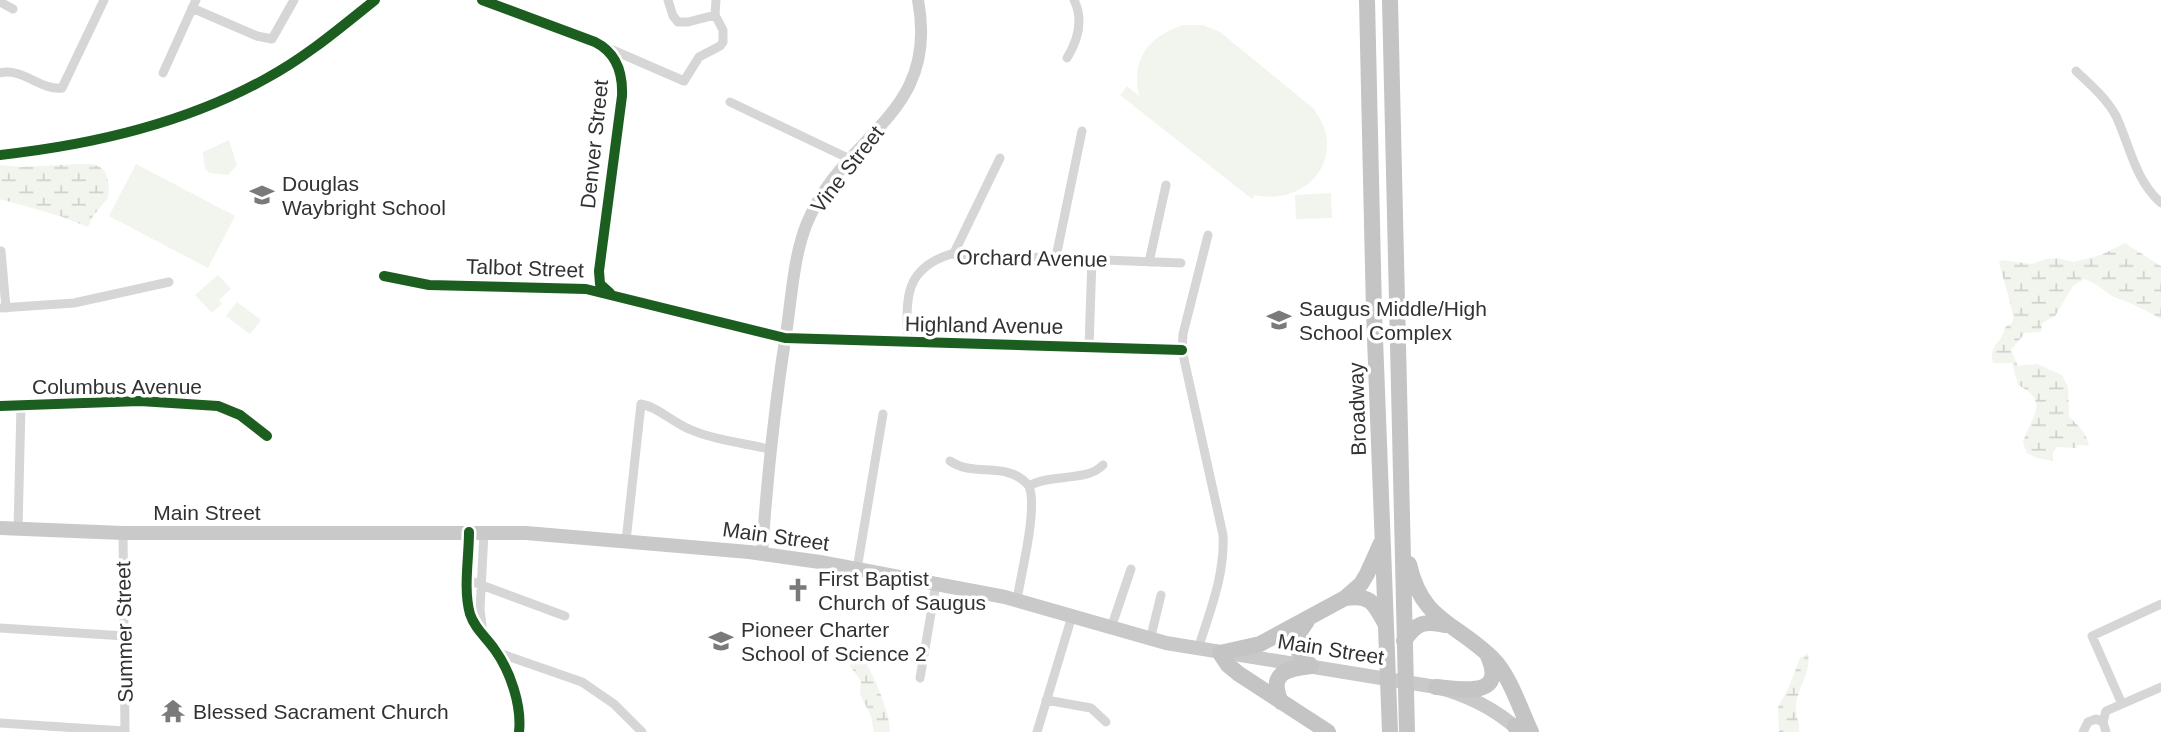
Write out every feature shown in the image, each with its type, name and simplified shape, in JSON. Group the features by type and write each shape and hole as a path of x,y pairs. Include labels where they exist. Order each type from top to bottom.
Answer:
{"highway":[{"name":"Broadway","path":"1367,0 1374,312 1390,732"},
{"name":"Broadway","path":"1390,0 1407,732"},
{"path":"1401,529 1418,593 1432,611 1474,642 1500,667 1531,732"},
{"path":"1328,732 1238,674 1220,653 1260,644 1345,598 1361,584 1384,537"},
{"path":"1345,598 1357,596 1371,600 1387,625"},
{"path":"1309,619 1297,634 1296,642 1297,651 1311,666"},
{"path":"1404,641 1412,629 1421,623 1449,626"},
{"path":"1436,687 1473,690 1485,687 1493,672 1487,653"},
{"path":"1281,702 1276,687 1281,674 1289,669 1311,666"}],"main road":[{"name":"Main Street","path":"0,528 123,533 476,532 565,535 762,554 936,583 1017,600 1150,640 1436,687 1476,701 1518,730"}],"street":[{"path":"0,73 9,72 60,89 67,81 104,0"},
{"path":"163,73 194,4 257,36 272,40 294,0"},
{"path":"482,0 597,43 684,81 699,57 723,42 723,30 715,15 716,0"},
{"path":"668,0 678,22 715,15"},
{"name":"Vine Street","path":"762,554 769,449 797,260 807,225 824,193 900,103 915,76 922,35 918,0"},
{"path":"1067,58 1079,29 1080,17 1074,0"},
{"path":"0,2 13,9"},
{"name":"Denver Street","path":"597,43 614,57 622,80 599,271 600,284 610,293"},
{"path":"2076,71 2111,108 2138,173 2161,202"},
{"path":"730,102 850,159"},
{"path":"1056,257 1082,131"},
{"path":"954,253 1000,158"},
{"path":"1149,262 1166,184"},
{"path":"1198,649 1218,587 1224,553 1223,535 1182,350 1183,334 1208,236"},
{"path":"1,251 3,308 82,302 169,282"},
{"name":"Orchard Avenue","path":"908,343 906,303 913,284 925,267 943,256 954,253 1181,263"},
{"path":"1088,347 1092,259"},
{"name":"Talbot Street","path":"384,276 429,285 578,288 610,293 785,338"},
{"name":"Highland Avenue","path":"785,338 1182,350"},
{"name":"Columbus Avenue","path":"0,406 140,401 218,406 240,415 267,436"},
{"path":"626,541 641,404 657,410 687,429 769,449"},
{"path":"18,530 21,405"},
{"path":"857,569 883,414"},
{"path":"950,461 963,468 1010,472 1029,486 1032,495 1031,511 1017,600"},
{"path":"1029,486 1047,478 1083,475 1096,471 1102,465"},
{"path":"476,532 468,580 471,617 496,652 506,672 519,710 519,732"},
{"path":"476,532 483,635"},
{"name":"Summer Street","path":"123,533 125,731"},
{"path":"1111,628 1131,569"},
{"path":"468,580 565,616"},
{"path":"920,678 936,583"},
{"path":"1150,640 1161,595"},
{"path":"2122,704 2092,636 2161,604"},
{"path":"1037,732 1072,615"},
{"path":"0,628 125,636"},
{"path":"496,652 552,670 593,689 614,704 642,732"},
{"path":"506,672 527,664"},
{"path":"2105,727 2104,712 2161,687"},
{"path":"1046,701 1091,708 1106,722"},
{"path":"2083,732 2091,720 2100,719 2105,727"},
{"path":"0,723 125,731"}],"green space":[{"path":"1184,25 1203,25 1220,32 1314,109 1326,134 1327,149 1324,163 1308,184 1283,195 1255,195 1252,199 1120,95 1127,86 1139,96 1138,70 1145,50 1161,35"},
{"path":"229,140 237,165 228,175 210,173 205,169 203,152"},
{"path":"78,164 100,167 106,173 109,186 108,198 93,216 88,227 0,199 0,165 21,167"},
{"path":"136,164 235,216 208,268 109,216"},
{"path":"1331,193 1332,218 1296,219 1295,195"},
{"path":"2125,243 2161,266 2161,319 2084,279 2073,286 2055,316 2042,323 2041,332 2025,333 2011,350 2018,366 2037,364 2062,375 2068,387 2069,416 2084,432 2089,446 2057,447 2053,453 2053,461 2037,458 2027,453 2023,443 2036,411 2034,398 2018,385 2012,363 1993,363 1992,359 1992,352 2005,328 2013,320 1999,262 2002,260 2031,264 2057,258 2074,262 2101,255"},
{"path":"218,275 231,289 219,300 222,304 212,313 195,295"},
{"path":"237,302 261,320 250,334 226,316"},
{"path":"857,652 868,666 879,689 890,732 874,732 871,716 860,694 861,681 850,666 851,657"},
{"path":"1808,653 1807,670 1796,703 1799,732 1779,732 1778,707 1800,658"}],"cycle path":[{"path":"0,155 103,138 171,120 204,108 281,70 375,0"},
{"path":"482,0 595,42 609,52 617,64 622,96 599,271 600,284 610,293"},
{"path":"384,276 429,285 586,289 785,338 1182,350"},
{"path":"0,406 140,401 218,406 240,415 267,436"},
{"path":"469,532 467,584 470,614 478,629 492,645 510,678 519,711 519,732"}],"place":[{"name":"Douglas Waybright School","path":"262,195"},
{"name":"Saugus Middle/High School Complex","path":"1279,320"},
{"name":"First Baptist Church of Saugus","path":"798,590"},
{"name":"Pioneer Charter School of Science 2","path":"721,641"},
{"name":"Blessed Sacrament Church","path":"173,711"}]}
